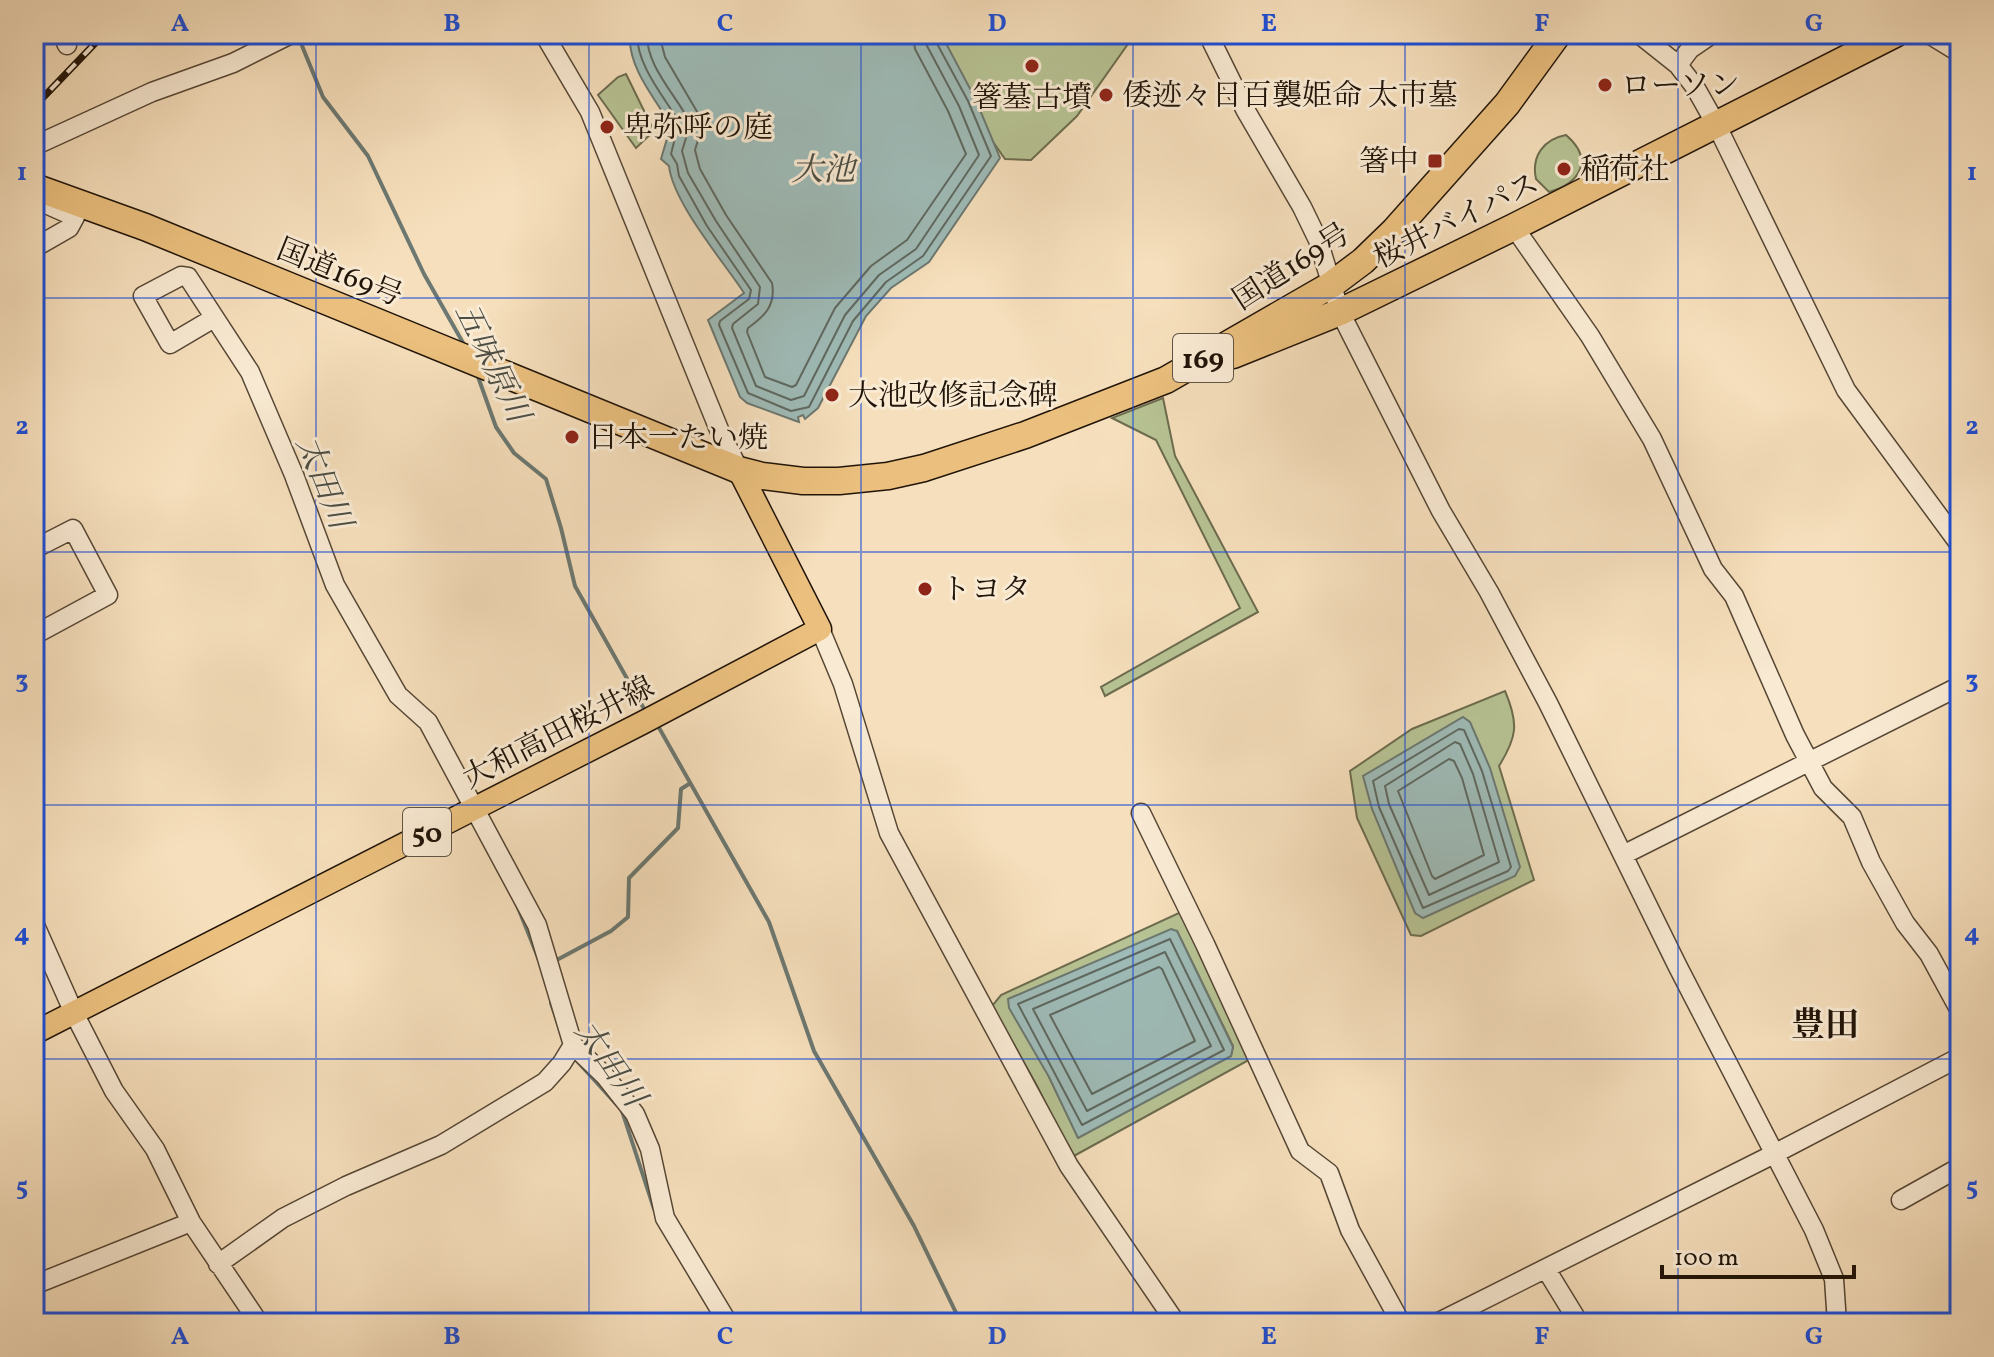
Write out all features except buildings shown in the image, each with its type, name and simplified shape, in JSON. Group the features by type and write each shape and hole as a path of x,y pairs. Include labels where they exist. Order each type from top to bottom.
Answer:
{"highway":[{"name":"国道169号","path":"34,187 145,227 739,470 803,481 839,481 888,476 924,468 1025,435 1166,380 1331,285 1363,261 1395,230 1507,104 1558,34"},
{"name":"桜井バイパス","path":"1166,380 1340,312 1717,126 1895,34"}],"main road":[{"path":"739,470 820,629"},
{"name":"大和高田桜井線","path":"34,1033 820,629"}],"street":[{"path":"34,146 152,92 233,63 291,34"},
{"path":"544,34 590,112 720,432 739,470"},
{"path":"1208,34 1246,111 1318,240 1340,312 1441,511 1489,592 1548,703 1831,1268 1837,1323"},
{"path":"1639,34 1678,65 1695,87 1846,390 1960,545"},
{"path":"1678,65 1690,49 1712,34"},
{"path":"1929,34 1960,53"},
{"path":"34,199 75,217 69,228 34,248"},
{"path":"1514,227 1590,336 1652,439 1713,569 1734,596 1823,788 1852,817 1871,862 1905,923 1929,954 1960,1011"},
{"path":"214,318 250,372 294,475 335,585 398,695 428,722 537,925 573,1045 605,1076 635,1114 650,1149 665,1218 728,1323"},
{"path":"686,448 716,445 720,432"},
{"path":"34,549 73,529 108,595 34,635"},
{"path":"820,629 843,684 889,833 1069,1166 1176,1323"},
{"path":"1623,855 1960,686"},
{"path":"1141,813 1300,1151 1329,1173 1350,1230 1401,1323"},
{"path":"34,923 74,1013 114,1091 155,1149 191,1222 259,1323"},
{"path":"218,1264 283,1218 346,1186 441,1145 545,1082 573,1045"},
{"path":"1437,1323 1960,1057"},
{"path":"1901,1200 1960,1167"},
{"path":"34,1285 191,1222"},
{"path":"1546,1269 1579,1323"}],"green space":[{"name":"箸墓古墳","path":"932,34 1135,34 1077,116 1031,160 1005,159 982,126"},
{"path":"626,74 653,132 636,148 598,95"},
{"path":"1566,135 1580,153 1580,169 1569,183 1549,192 1536,179 1537,156 1551,140"},
{"path":"1163,398 1175,456 1258,612 1105,696 1101,687 1240,608 1156,440 1112,418"},
{"path":"1505,691 1514,730 1510,747 1499,766 1534,880 1421,936 1411,935 1357,818 1350,771 1412,729"},
{"path":"1181,912 1251,1053 1247,1061 1072,1157 992,1006 1001,995","holes":["1177,931 1233,1046 1231,1056 1078,1137 1049,1077"]}],"water":[{"name":"大池","path":"630,34 941,34 975,98 1000,158 929,262 891,288 866,316 818,408 805,419 803,415 798,417 799,422 747,403 740,397 708,320 744,293 700,232 680,197 669,166 661,159 671,125 637,70"},
{"path":"1463,717 1470,722 1490,768 1520,867 1515,876 1423,918 1415,913 1372,809 1363,776"},
{"path":"1171,929 1177,931 1233,1047 1231,1056 1078,1138 1049,1077 1009,1008 1008,999"}],"waterway":[{"name":"五味原川","path":"298,36 323,97 368,156 424,274 466,348"},
{"name":"五味原川","path":"477,374 496,427 514,453 546,479 575,586 643,707"},
{"path":"658,726 769,922 814,1051 914,1226 961,1323"},
{"name":"五味原川","path":"553,962 611,931 628,917 629,878 678,828 681,789 689,784"},
{"name":"太田川","path":"517,905 539,960"},
{"name":"太田川","path":"551,1003 560,1029"},
{"name":"太田川","path":"577,1061 617,1105"},
{"name":"太田川","path":"622,1111 654,1209"}],"railway":[{"path":"34,107 104,34"}],"place":[{"name":"箸墓古墳","path":"1032,66"},
{"name":"ローソン","path":"1605,85"},
{"name":"倭迹々日百襲姫命 太市墓","path":"1106,95"},
{"name":"卑弥呼の庭","path":"607,127"},
{"name":"箸中","path":"1435,161"},
{"name":"稲荷社","path":"1564,169"},
{"name":"大池改修記念碑","path":"832,395"},
{"name":"日本一たい焼","path":"572,437"},
{"name":"トヨタ","path":"925,589"}],"district":[{"name":"豊田","path":"1825,1024"}]}
